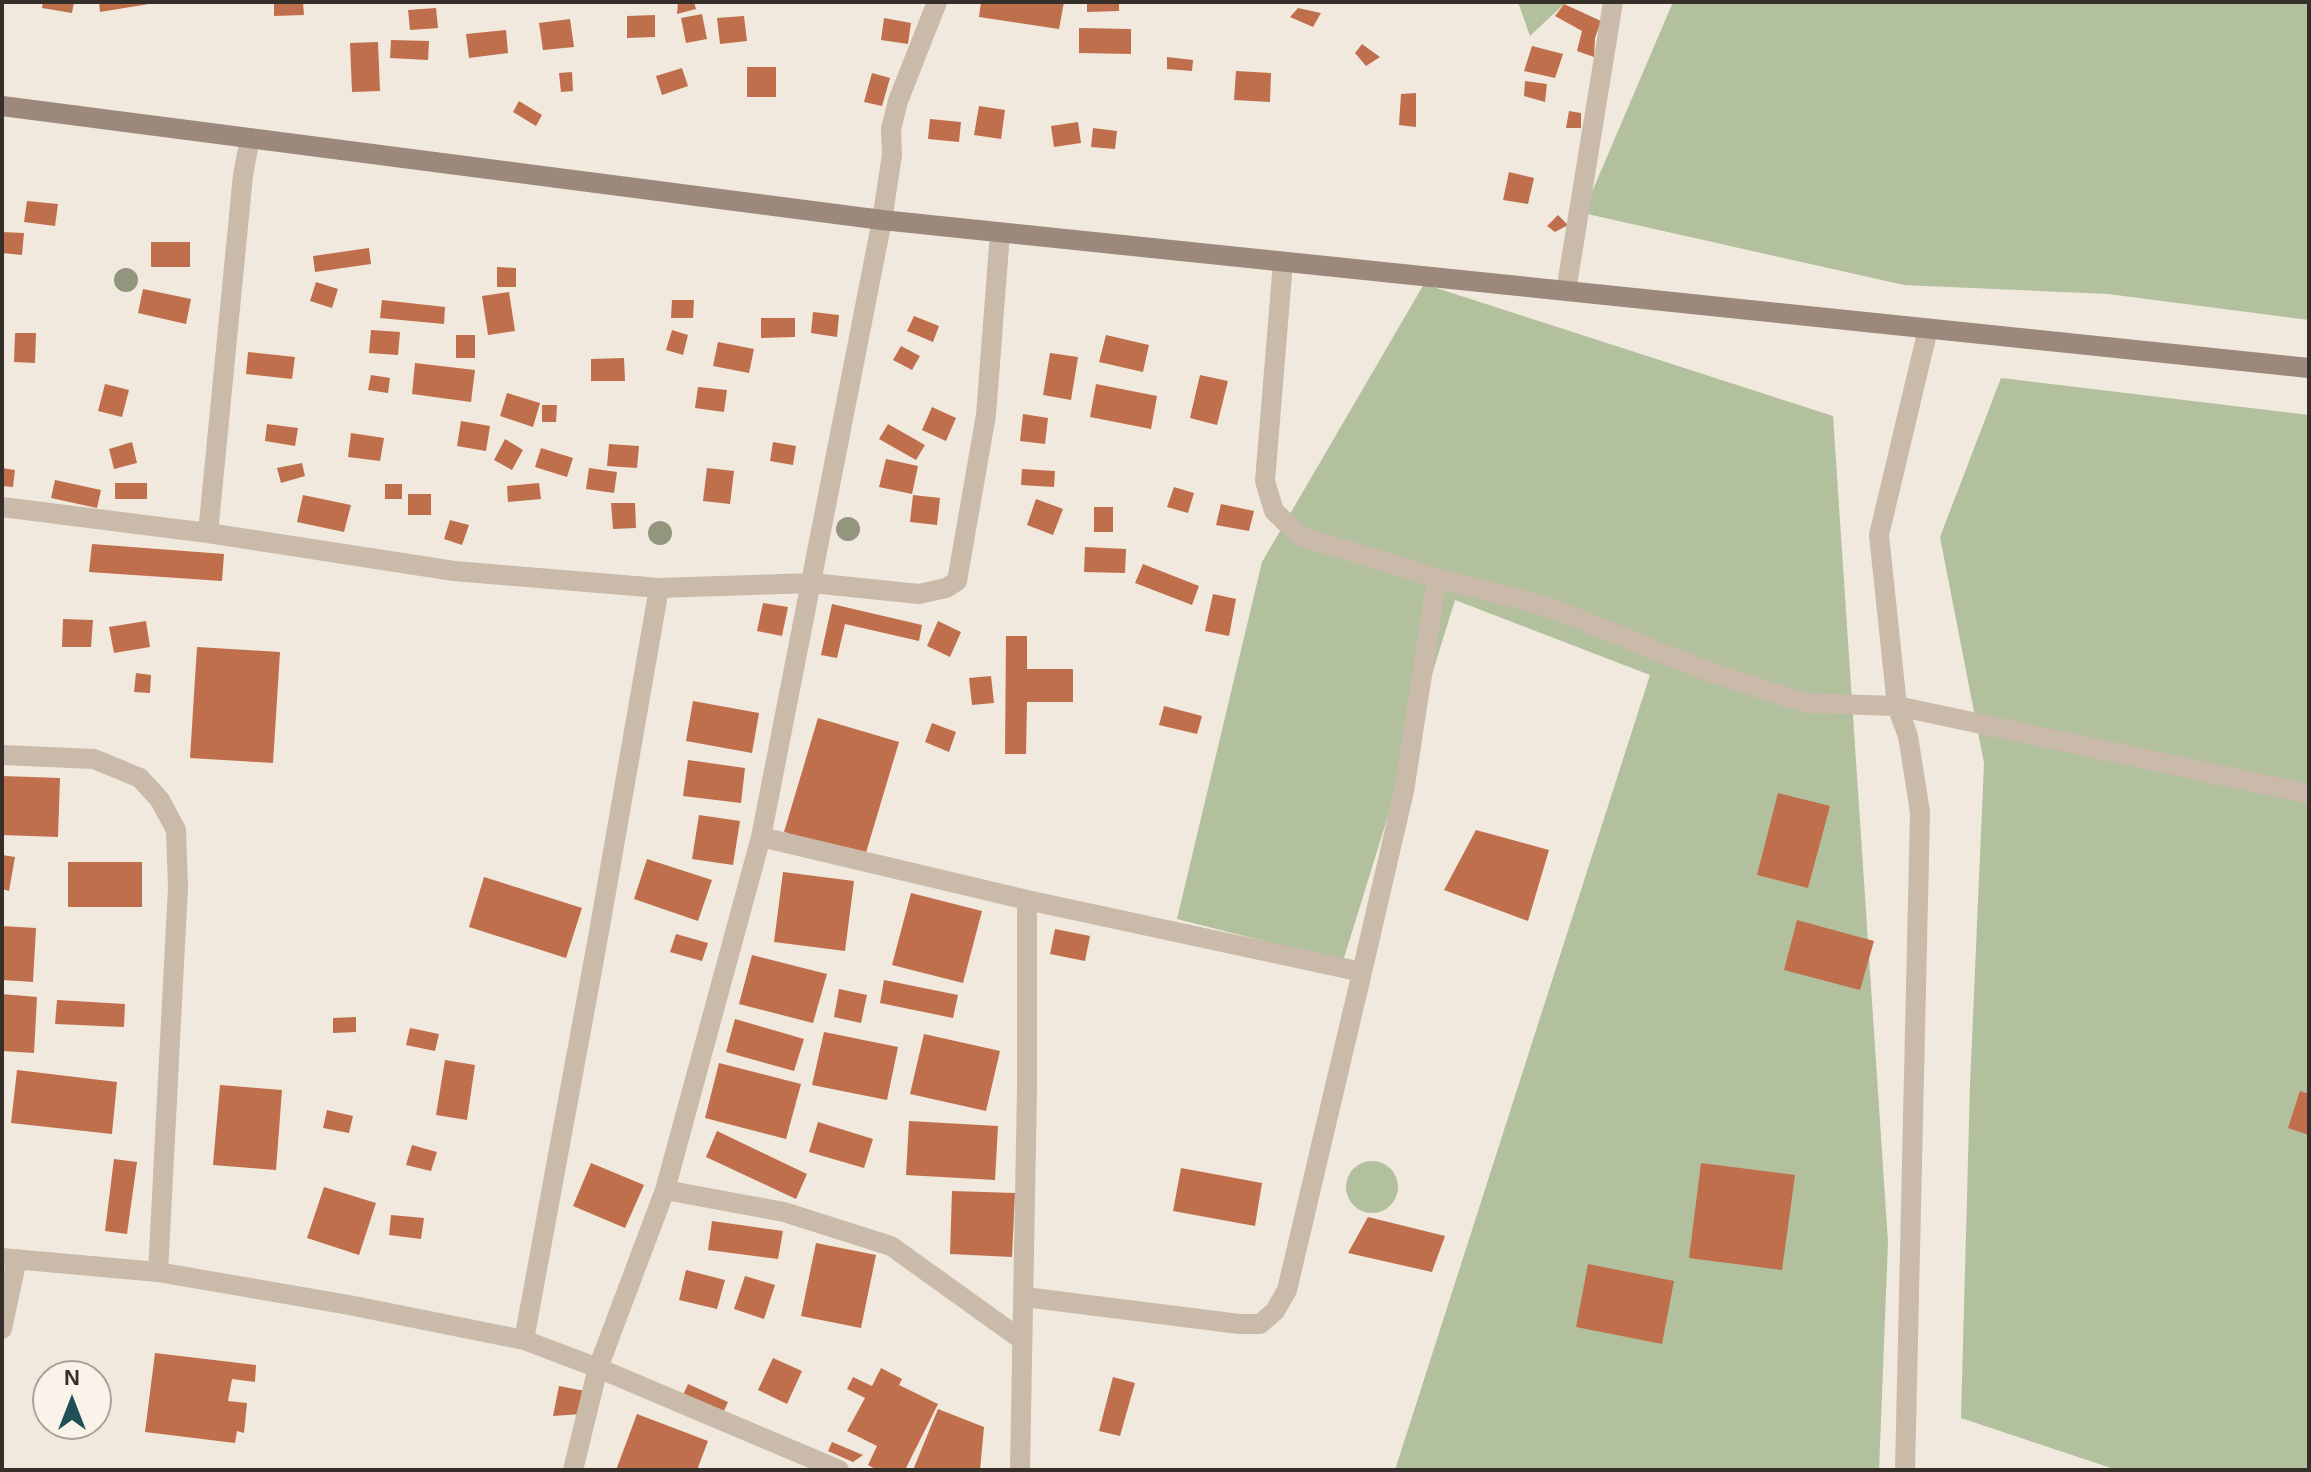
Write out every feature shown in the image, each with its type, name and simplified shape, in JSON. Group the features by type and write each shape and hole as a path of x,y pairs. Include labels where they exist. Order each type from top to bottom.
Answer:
{"street":[{"path":"573,1470 598,1368 665,1190 761,837 882,220 892,155 891,129 898,101 937,2"},
{"path":"1566,291 1613,2"},
{"path":"2,106 882,220 2309,368"},
{"path":"208,533 243,175 250,138"},
{"path":"2,507 208,533 454,571 659,588 812,583 919,594 946,588 957,581 986,415 1000,233"},
{"path":"1283,262 1265,464 1269,501 1274,511 1300,536 1437,578 1549,607 1699,668 1805,703 1897,706 2309,794"},
{"path":"1905,1470 1920,812 1908,736 1897,706 1879,535 1928,329"},
{"path":"1025,1297 1239,1324 1260,1324 1275,1311 1287,1290 1404,791 1437,578"},
{"path":"524,1340 659,588"},
{"path":"2,755 94,759 140,778 160,800 176,830 178,887 158,1272"},
{"path":"761,837 1027,900 1362,972"},
{"path":"1020,1470 1025,1297 1027,900"},
{"path":"665,1190 784,1212 891,1246 1022,1340"},
{"path":"2,1329 9,1258 158,1272 349,1305 524,1340 839,1470"}],"green space":[{"path":"1518,2 1562,2 1564,4 1530,36"},
{"path":"1673,2 2309,2 2309,320 2108,294 1904,285 1583,213"},
{"path":"1424,284 1833,416 1888,1242 1879,1470 1395,1470 1650,675 1455,600 1343,961 1177,919 1262,562"},
{"path":"2001,378 2309,415 2309,1470 2117,1470 1961,1418 1970,1085 1984,763 1940,537"},
{"path":"1372,1161 1391,1168 1398,1187 1391,1206 1372,1213 1353,1206 1346,1187 1353,1168"}],"building":[{"path":"43,2 74,2 72,13 42,8"},
{"path":"99,2 149,2 149,4 100,12"},
{"path":"274,2 303,2 304,15 274,16"},
{"path":"678,2 694,2 696,9 677,14"},
{"path":"981,2 1064,2 1059,29 979,17"},
{"path":"1087,2 1119,2 1119,11 1087,12"},
{"path":"1564,4 1601,21 1595,38 1594,57 1577,51 1582,31 1555,16"},
{"path":"436,8 438,28 410,30 408,10"},
{"path":"1298,8 1321,13 1313,27 1290,17"},
{"path":"702,14 707,39 686,43 681,18"},
{"path":"655,15 655,37 627,38 627,16"},
{"path":"744,16 747,41 720,44 717,18"},
{"path":"884,18 911,23 908,44 881,40"},
{"path":"570,19 574,47 543,50 539,23"},
{"path":"1079,28 1131,29 1131,54 1079,53"},
{"path":"506,30 508,53 469,58 466,34"},
{"path":"391,40 429,41 428,60 390,58"},
{"path":"378,42 380,91 352,92 350,43"},
{"path":"1362,44 1380,57 1366,66 1355,53"},
{"path":"1532,46 1563,54 1555,78 1524,71"},
{"path":"1167,57 1193,60 1192,71 1167,69"},
{"path":"747,67 776,67 776,97 747,97"},
{"path":"682,68 688,86 662,95 656,76"},
{"path":"1236,71 1271,73 1270,102 1234,100"},
{"path":"572,72 573,91 561,92 559,73"},
{"path":"872,73 890,78 882,106 864,102"},
{"path":"1525,81 1547,84 1545,102 1524,96"},
{"path":"1416,93 1416,127 1399,125 1401,94"},
{"path":"519,101 542,115 536,126 513,112"},
{"path":"979,106 1005,110 1001,139 974,135"},
{"path":"1569,111 1581,113 1581,128 1566,128"},
{"path":"930,119 961,122 959,142 928,139"},
{"path":"1078,122 1081,143 1054,147 1051,126"},
{"path":"1093,128 1117,131 1115,149 1091,147"},
{"path":"1509,172 1534,178 1528,204 1503,200"},
{"path":"27,201 58,204 55,226 24,222"},
{"path":"1558,215 1568,225 1555,232 1547,226"},
{"path":"2,232 24,233 22,255 2,253"},
{"path":"151,242 190,242 190,267 151,267"},
{"path":"369,248 371,264 315,272 313,256"},
{"path":"497,267 516,268 516,287 497,287"},
{"path":"316,282 338,289 332,308 310,301"},
{"path":"143,289 191,299 186,324 138,313"},
{"path":"509,292 515,331 488,335 482,296"},
{"path":"382,300 445,307 444,324 380,318"},
{"path":"672,300 694,300 693,318 671,318"},
{"path":"813,312 839,315 837,337 811,333"},
{"path":"914,316 939,326 933,342 907,331"},
{"path":"761,318 795,318 795,337 761,338"},
{"path":"371,330 400,332 398,355 369,353"},
{"path":"672,330 688,335 683,355 666,350"},
{"path":"15,333 36,333 35,363 14,362"},
{"path":"456,335 475,335 475,358 456,358"},
{"path":"1106,335 1149,345 1143,372 1099,362"},
{"path":"718,342 754,349 749,373 713,366"},
{"path":"901,346 920,356 912,370 893,360"},
{"path":"248,352 295,357 292,379 246,374"},
{"path":"1050,353 1078,357 1071,400 1043,395"},
{"path":"624,358 625,381 591,381 591,359"},
{"path":"415,363 475,370 471,402 412,394"},
{"path":"371,375 390,378 388,393 368,390"},
{"path":"1200,375 1228,381 1217,425 1190,418"},
{"path":"105,384 129,390 122,417 98,411"},
{"path":"1096,384 1157,396 1151,429 1090,417"},
{"path":"698,387 727,390 724,412 695,408"},
{"path":"507,393 540,403 533,427 500,416"},
{"path":"542,405 557,405 556,422 542,422"},
{"path":"932,407 956,418 946,441 922,430"},
{"path":"1023,414 1048,418 1045,444 1020,441"},
{"path":"461,421 490,426 486,451 457,446"},
{"path":"267,424 298,428 295,446 265,441"},
{"path":"888,424 925,445 916,460 879,439"},
{"path":"351,433 384,438 380,461 348,457"},
{"path":"505,439 523,450 512,470 494,460"},
{"path":"132,442 137,463 114,469 109,449"},
{"path":"773,442 796,446 793,465 770,461"},
{"path":"609,444 639,446 637,468 607,466"},
{"path":"541,448 573,458 567,477 535,467"},
{"path":"886,459 918,466 912,494 879,487"},
{"path":"302,463 305,476 281,483 277,468"},
{"path":"2,468 15,470 13,487 2,486"},
{"path":"589,468 617,472 614,493 586,489"},
{"path":"707,468 734,471 730,504 703,501"},
{"path":"1022,469 1055,471 1054,487 1021,485"},
{"path":"55,480 101,490 97,508 51,498"},
{"path":"115,483 147,483 147,499 115,499"},
{"path":"539,483 541,499 508,502 507,486"},
{"path":"385,484 402,484 402,499 385,499"},
{"path":"1174,487 1194,493 1188,513 1167,507"},
{"path":"408,494 431,494 431,515 408,515"},
{"path":"303,495 351,505 344,532 297,522"},
{"path":"913,495 940,498 937,525 910,522"},
{"path":"1036,499 1063,509 1053,535 1027,525"},
{"path":"611,503 635,503 636,528 613,529"},
{"path":"1221,504 1254,511 1249,531 1216,525"},
{"path":"1094,507 1113,507 1113,532 1094,532"},
{"path":"450,520 469,525 462,545 444,539"},
{"path":"92,544 224,554 222,581 89,572"},
{"path":"1085,547 1126,549 1125,573 1084,572"},
{"path":"1143,564 1199,586 1192,605 1135,583"},
{"path":"1213,594 1236,599 1229,636 1205,631"},
{"path":"763,603 788,607 782,636 757,631"},
{"path":"832,604 922,625 919,641 845,624 837,658 821,655"},
{"path":"63,619 93,620 91,647 62,647"},
{"path":"146,621 150,647 114,653 109,627"},
{"path":"938,621 961,632 950,657 927,646"},
{"path":"1006,636 1027,636 1027,669 1073,669 1073,702 1027,702 1026,754 1005,754"},
{"path":"197,647 280,652 273,763 190,758"},
{"path":"136,673 151,675 150,693 134,692"},
{"path":"991,676 994,703 972,705 969,678"},
{"path":"693,701 759,713 752,753 686,741"},
{"path":"1164,706 1202,716 1197,734 1159,725"},
{"path":"818,718 899,742 865,856 784,832"},
{"path":"932,723 956,732 949,752 925,742"},
{"path":"688,760 745,768 741,803 683,796"},
{"path":"2,776 60,778 58,837 2,835"},
{"path":"1778,793 1830,806 1808,888 1757,875"},
{"path":"699,815 740,821 733,865 692,859"},
{"path":"1476,830 1549,850 1528,921 1444,890"},
{"path":"2,855 15,857 9,891 2,889"},
{"path":"647,859 712,880 698,921 634,899"},
{"path":"68,862 142,862 142,907 68,907"},
{"path":"783,872 854,881 845,951 774,942"},
{"path":"484,877 582,908 566,958 469,927"},
{"path":"911,893 982,911 963,983 892,965"},
{"path":"1797,920 1874,941 1860,990 1784,970"},
{"path":"2,926 36,928 33,982 2,980"},
{"path":"1055,929 1090,936 1085,961 1050,954"},
{"path":"676,934 708,943 702,961 670,952"},
{"path":"752,955 827,974 813,1023 739,1004"},
{"path":"884,980 958,995 953,1018 880,1003"},
{"path":"839,989 867,995 861,1023 834,1017"},
{"path":"2,994 37,997 34,1053 2,1051"},
{"path":"57,1000 125,1004 124,1027 55,1024"},
{"path":"356,1017 356,1032 333,1033 333,1018"},
{"path":"735,1019 804,1039 794,1071 726,1052"},
{"path":"410,1028 439,1034 435,1051 406,1045"},
{"path":"824,1032 898,1047 887,1100 812,1085"},
{"path":"924,1034 1000,1051 986,1111 910,1094"},
{"path":"445,1060 475,1065 467,1120 436,1115"},
{"path":"719,1063 801,1084 786,1139 705,1118"},
{"path":"17,1070 117,1082 112,1134 11,1123"},
{"path":"220,1085 282,1090 276,1170 213,1165"},
{"path":"2300,1091 2309,1094 2309,1135 2288,1128"},
{"path":"327,1110 353,1116 349,1133 323,1128"},
{"path":"909,1121 998,1126 995,1180 906,1175"},
{"path":"818,1122 873,1139 864,1168 809,1152"},
{"path":"717,1131 807,1174 796,1199 706,1157"},
{"path":"412,1145 437,1152 431,1171 406,1165"},
{"path":"114,1159 137,1162 127,1234 105,1231"},
{"path":"591,1163 644,1185 625,1228 573,1206"},
{"path":"1701,1163 1795,1175 1782,1270 1689,1258"},
{"path":"1181,1168 1262,1183 1255,1226 1173,1211"},
{"path":"324,1187 376,1203 359,1255 307,1238"},
{"path":"952,1191 1015,1193 1012,1257 950,1254"},
{"path":"391,1215 424,1218 421,1239 389,1235"},
{"path":"1368,1217 1445,1236 1432,1272 1348,1253"},
{"path":"712,1221 783,1231 778,1259 708,1250"},
{"path":"816,1243 876,1255 861,1328 801,1316"},
{"path":"1588,1264 1674,1281 1662,1344 1576,1327"},
{"path":"686,1270 725,1280 717,1309 679,1300"},
{"path":"745,1276 775,1285 764,1319 734,1309"},
{"path":"155,1353 256,1365 255,1382 232,1379 228,1401 247,1403 244,1433 237,1431 235,1443 145,1432"},
{"path":"773,1358 802,1371 787,1404 758,1390"},
{"path":"881,1368 902,1379 899,1385 938,1404 905,1470 877,1470 868,1465 877,1446 847,1431 865,1398 847,1389 853,1377 872,1386"},
{"path":"1113,1377 1135,1383 1120,1436 1099,1431"},
{"path":"688,1384 728,1402 723,1413 683,1395"},
{"path":"559,1386 585,1391 581,1414 553,1416"},
{"path":"938,1409 984,1427 980,1470 913,1470"},
{"path":"637,1414 708,1441 697,1470 616,1470"},
{"path":"832,1442 863,1455 853,1462 828,1451"}]}
